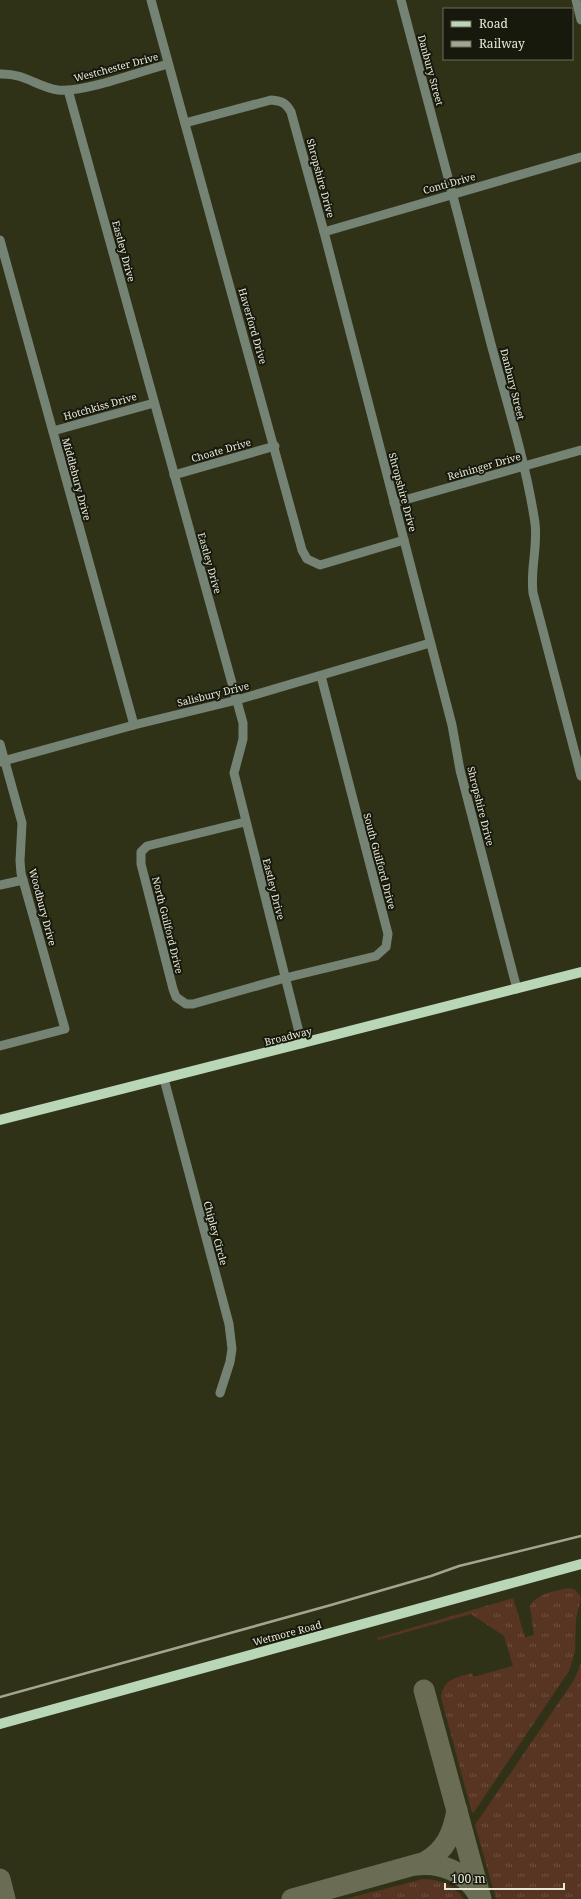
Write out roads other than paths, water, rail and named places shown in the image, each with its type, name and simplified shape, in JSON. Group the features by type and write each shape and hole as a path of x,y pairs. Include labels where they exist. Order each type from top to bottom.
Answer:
{"main road":[{"name":"Broadway","path":"0,1120 581,972"},
{"name":"Wetmore Road","path":"0,1724 581,1564"}],"street":[{"name":"Haverford Drive","path":"151,0 275,446 302,550 307,560 320,565 404,540"},
{"name":"Danbury Street","path":"401,0 453,193 523,467 536,529 536,550 532,576 533,593 579,763 581,776"},
{"path":"576,0 581,20"},
{"name":"Westchester Drive","path":"0,74 12,73 54,89 78,90 168,64"},
{"name":"Eastley Drive","path":"68,90 243,723 243,738 234,773 245,822 302,1044"},
{"name":"Shropshire Drive","path":"185,123 271,100 279,100 286,103 291,112 324,232 452,726 460,770 517,989"},
{"name":"Conti Drive","path":"324,232 453,193 581,157"},
{"name":"Middlebury Drive","path":"0,240 134,725"},
{"name":"Hotchkiss Drive","path":"53,431 154,402"},
{"name":"Choate Drive","path":"174,474 275,446"},
{"name":"Reininger Drive","path":"394,503 581,450"},
{"name":"Salisbury Drive","path":"2,761 134,725 237,700 430,643"},
{"name":"South Guilford Drive","path":"285,978 376,956 386,948 388,941 386,926 321,676"},
{"name":"Woodbury Drive","path":"0,744 2,761 22,823 20,861 23,880 65,1029 0,1046"},
{"name":"North Guilford Drive","path":"245,822 147,846 141,852 141,864 173,989 180,1002 193,1004 285,978"},
{"path":"0,886 23,880"},
{"name":"Chipley Circle","path":"164,1079 229,1324 232,1349 230,1362 220,1393"}],"railway":[{"path":"0,1697 331,1605 431,1576 459,1566 581,1536"}]}
